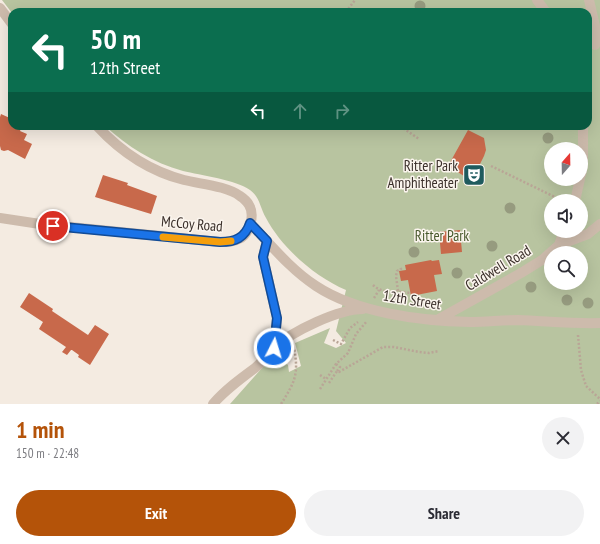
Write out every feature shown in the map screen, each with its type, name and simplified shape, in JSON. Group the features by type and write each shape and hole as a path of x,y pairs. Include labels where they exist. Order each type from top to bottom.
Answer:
{"street":[{"path":"0,8 8,19"},
{"path":"592,16 594,26 594,45"},
{"path":"101,130 122,150 146,166 170,176 223,189 238,195 249,205 251,211 250,223"},
{"path":"584,130 584,142"},
{"name":"McCoy Road","path":"0,218 40,224 220,242 229,242 242,237 249,228 250,223"},
{"name":"12th Street","path":"250,223 295,269 316,286 344,300 372,304 404,316 437,320 471,322 516,320 600,323"},
{"path":"559,245 588,234 600,224"},
{"name":"Caldwell Road","path":"437,320 542,260 559,245 562,238"},
{"path":"267,241 263,257 277,318 274,348"},
{"path":"213,404 223,393 266,358 274,348 300,330 320,321 372,304"}],"path":[{"path":"406,130 419,138"},
{"path":"491,166 548,194"},
{"path":"398,291 396,276 397,271 401,269 400,266"},
{"path":"372,285 385,292 410,292"},
{"path":"372,304 379,290"},
{"path":"320,389 336,364 348,353 356,334 366,324 367,320 358,322 350,328 341,344 333,340"},
{"path":"578,332 582,370 586,386 600,400 597,404"},
{"path":"281,404 291,388 297,370 293,343"},
{"path":"337,371 339,372 383,347 394,347 410,351 439,351"},
{"path":"329,383 340,366 336,364"},
{"path":"320,375 326,379"}],"green space":[{"name":"Ritter Park","path":"2,0 600,0 600,404 230,404 270,359 281,358 288,365 289,372 301,366 295,343 330,328 324,343 336,348 346,343 336,331 346,290 311,269 290,251 273,229 256,196 244,186 172,168 151,159 131,147 110,130 592,130 592,8 8,8"}],"building":[{"path":"1,114 8,117 8,130 20,130 27,134 24,140 32,144 25,159 8,150 1,150"},
{"path":"468,130 484,138 486,150 479,166 471,174 464,176 448,166"},
{"path":"103,175 128,183 127,185 157,196 151,214 95,197"},
{"path":"460,230 462,252 441,254 439,232"},
{"path":"439,260 442,274 434,275 437,291 411,296 408,280 401,281 399,271 406,270 405,265"},
{"path":"29,293 53,309 52,311 88,335 95,325 109,334 90,365 78,357 79,355 72,350 67,355 62,352 66,347 39,329 43,322 20,307"}],"slow traffic":[{"path":"163,237 220,242 231,241"}],"place":[{"name":"Ritter Park Amphitheater","path":"474,175"}],"route":[{"path":"53,226 229,242 242,237 249,228 250,223 267,241 263,257 277,318 274,348"}]}
